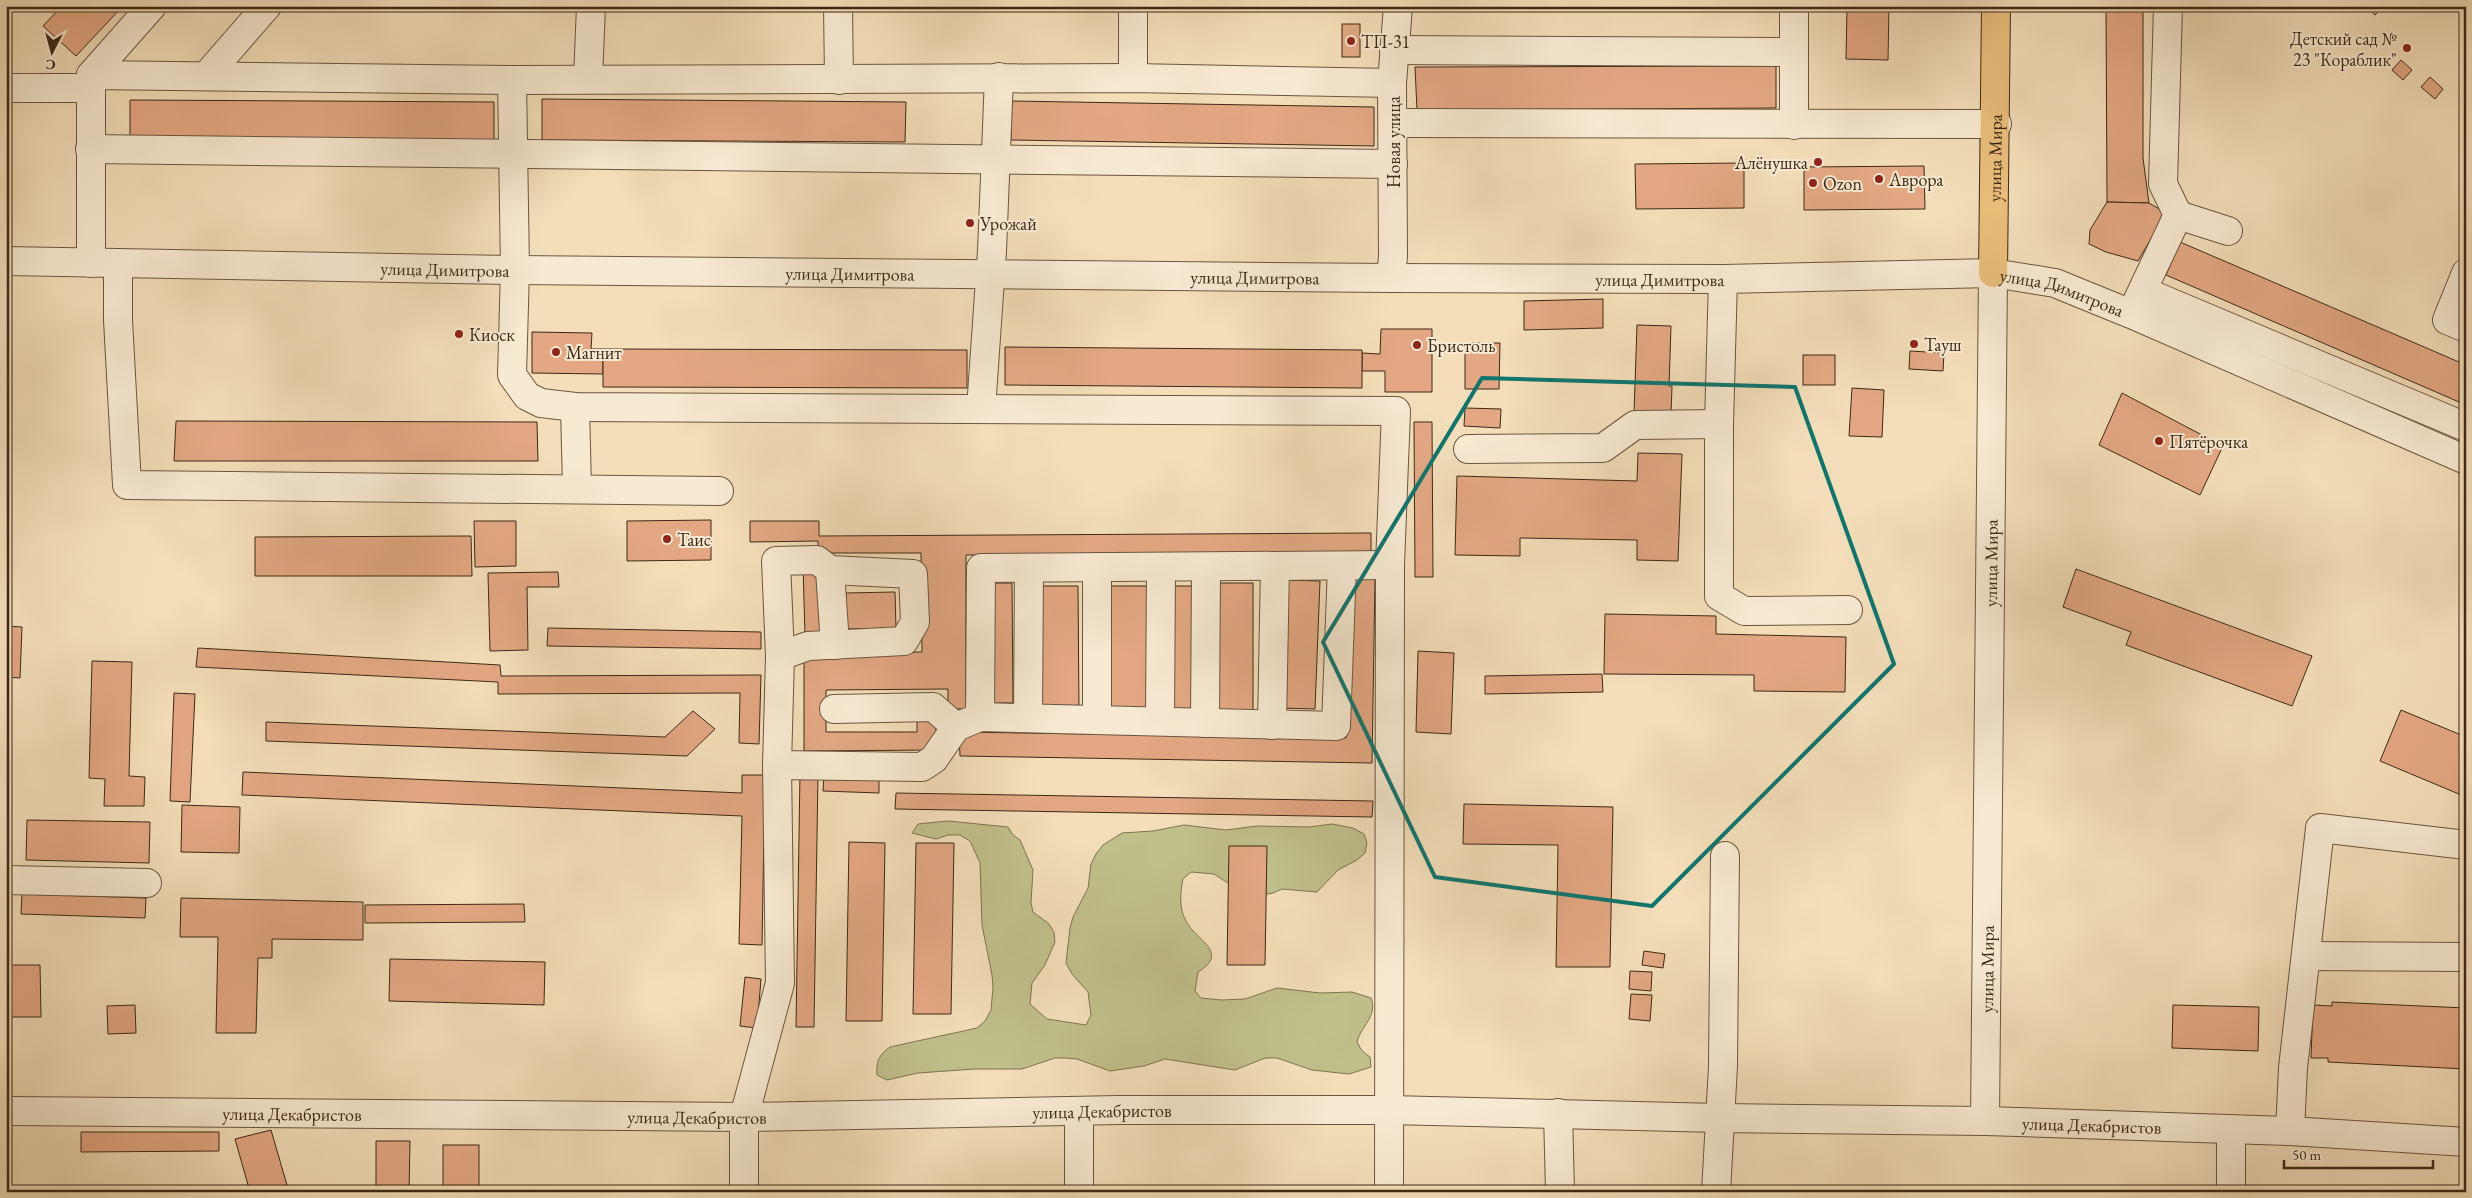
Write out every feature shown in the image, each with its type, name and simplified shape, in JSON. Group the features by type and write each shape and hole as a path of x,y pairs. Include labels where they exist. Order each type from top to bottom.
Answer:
{"main road":[{"name":"улица Мира","path":"1993,273 1996,6"}],"street":[{"path":"91,263 91,81 152,6"},
{"path":"207,75 267,6"},
{"path":"588,79 590,6"},
{"path":"838,6 839,80"},
{"path":"1133,6 1133,78"},
{"name":"Новая улица","path":"1391,278 1392,83 1398,6"},
{"path":"1794,6 1794,125"},
{"path":"2168,6 2163,184 2178,215 2228,231"},
{"path":"1394,50 1793,52"},
{"path":"6,88 207,75 512,80 839,80 999,77 1392,83"},
{"path":"981,409 992,251 999,77"},
{"path":"512,80 515,270 512,375 518,386 527,396 541,403 575,407 1396,411 1390,565 1389,1192"},
{"path":"1393,123 1996,124"},
{"path":"90,149 1393,164"},
{"path":"2178,215 2137,302 2466,427"},
{"name":"улица Димитрова","path":"6,261 515,270 1391,278 1723,279 1993,273 2055,283 2137,302 2466,460"},
{"path":"118,263 118,320 127,485 577,488 719,491"},
{"name":"улица Мира","path":"1985,1120 1993,273"},
{"path":"2466,273 2447,320 2466,328"},
{"path":"1723,279 1719,424 1719,596 1744,611 1848,610"},
{"path":"575,407 577,488"},
{"path":"1468,449 1602,448 1635,425 1719,424"},
{"path":"744,1192 744,1117 780,983 776,765 780,656 776,561 817,560 830,570 914,574 915,622 904,641 808,646 780,656"},
{"path":"776,765 922,767 934,759 968,722 981,568 1390,565"},
{"path":"1205,723 1206,566"},
{"path":"1272,724 1275,566"},
{"path":"834,708 933,707 968,722 1028,718 1336,726 1342,566"},
{"path":"1097,567 1097,720"},
{"path":"1160,722 1161,567"},
{"path":"1028,718 1029,568"},
{"path":"830,570 835,645"},
{"path":"2290,1131 2293,1068 2320,828 2466,845"},
{"path":"1716,1192 1723,1066 1725,856"},
{"path":"6,880 147,883"},
{"path":"2306,956 2466,957"},
{"name":"улица Декабристов","path":"6,1111 744,1117 1079,1111 1389,1110 1719,1118 1985,1120 2290,1131 2466,1142"},
{"path":"1079,1111 1079,1192"},
{"path":"1558,1113 1560,1192"},
{"path":"2231,1129 2231,1192"}],"highlighted area":[{"path":"1482,378 1795,387 1894,664 1652,906 1435,877 1323,642"}],"green space":[{"path":"948,821 1008,827 1013,835 1020,840 1033,870 1031,903 1033,912 1049,924 1054,932 1055,942 1045,965 1032,983 1030,1004 1047,1019 1086,1025 1091,1015 1088,992 1072,974 1066,963 1073,917 1088,888 1091,864 1103,845 1122,833 1153,831 1184,825 1226,830 1257,826 1310,827 1332,824 1353,828 1364,834 1367,843 1365,853 1357,860 1338,870 1317,892 1282,889 1262,895 1237,889 1214,874 1191,872 1183,879 1181,901 1182,911 1190,928 1208,946 1211,952 1211,958 1207,965 1198,972 1195,991 1201,998 1221,1000 1245,999 1277,988 1320,993 1352,992 1371,998 1373,1004 1371,1016 1357,1042 1362,1051 1370,1057 1371,1067 1349,1074 1312,1070 1277,1058 1265,1058 1235,1070 1165,1059 1144,1066 1110,1071 1077,1059 1055,1058 1022,1069 975,1069 918,1073 887,1080 877,1075 879,1059 890,1047 977,1028 985,1021 991,1010 993,987 982,925 980,863 970,841 960,835 948,835 936,839 912,833 918,824"}],"building":[{"path":"62,6 123,6 76,56 43,26"},
{"path":"1434,6 1483,6 1483,9"},
{"path":"1847,6 1889,6 1888,60 1846,59"},
{"path":"2106,6 2143,6 2143,158 2149,203 2107,202"},
{"path":"2366,6 2384,6 2375,15"},
{"name":"ТП-31","path":"1342,24 1360,24 1360,57 1342,57"},
{"path":"2401,60 2412,70 2403,80 2392,70"},
{"path":"1776,66 1776,108 1417,110 1415,67"},
{"path":"2430,77 2443,89 2435,99 2421,87"},
{"path":"542,99 906,102 905,142 542,140"},
{"path":"130,100 494,102 494,140 130,137"},
{"path":"1011,101 1374,107 1374,146 1011,140"},
{"path":"1744,163 1744,208 1636,209 1635,164"},
{"path":"1924,166 1925,209 1804,210 1804,167"},
{"path":"2107,202 2149,203 2166,213 2138,261 2106,252 2089,244 2090,230"},
{"path":"2180,242 2466,365 2466,405 2166,275"},
{"path":"1603,299 1603,328 1524,330 1524,301"},
{"path":"1637,325 1671,326 1669,386 1672,386 1671,415 1634,414"},
{"path":"1381,329 1432,329 1432,392 1385,392 1385,371 1362,371 1362,353 1380,354"},
{"path":"532,332 592,333 591,349 603,349 603,374 532,373"},
{"path":"1465,343 1500,343 1499,389 1465,389"},
{"path":"1005,347 1362,350 1362,388 1005,385"},
{"path":"603,349 967,350 967,388 603,387"},
{"path":"1910,351 1944,353 1943,371 1909,369"},
{"path":"1803,355 1835,355 1835,385 1803,385"},
{"path":"1852,388 1884,390 1882,437 1849,436"},
{"path":"2122,393 2223,446 2200,495 2099,445"},
{"path":"1465,408 1501,409 1500,428 1464,426"},
{"path":"176,421 537,422 538,461 174,461"},
{"path":"1414,422 1432,422 1433,577 1415,577"},
{"path":"1638,453 1682,454 1678,561 1637,560 1637,540 1520,538 1520,556 1455,555 1457,476 1637,481"},
{"path":"711,520 711,560 627,561 627,521"},
{"path":"474,521 516,521 516,566 475,567"},
{"path":"750,521 819,521 819,536 1371,533 1371,554 966,555 966,709 948,709 948,689 826,690 826,732 917,732 917,719 936,719 936,750 804,751 804,653 922,652 921,553 818,553 818,541 750,542"},
{"path":"471,536 472,576 255,576 255,537"},
{"path":"803,565 818,565 820,635 805,635"},
{"path":"2076,569 2312,656 2292,706 2126,645 2131,632 2063,607"},
{"path":"558,572 559,587 527,587 528,650 490,651 488,573"},
{"path":"1349,578 1375,578 1372,763 960,756 959,732 1346,738"},
{"path":"1285,580 1320,581 1315,709 1280,708"},
{"path":"993,583 1012,583 1013,703 993,703"},
{"path":"1216,583 1253,583 1253,710 1215,710"},
{"path":"1038,586 1078,586 1079,709 1039,710"},
{"path":"1110,586 1151,586 1148,714 1108,714"},
{"path":"1171,586 1192,586 1192,711 1171,711"},
{"path":"895,592 896,628 847,629 846,593"},
{"path":"1605,614 1716,616 1716,634 1846,637 1845,692 1754,691 1754,675 1604,674"},
{"path":"6,626 22,627 20,678 6,677"},
{"path":"548,628 761,632 761,649 547,646"},
{"path":"198,648 500,665 501,676 761,675 759,744 739,743 740,693 498,694 498,682 196,667"},
{"path":"1418,651 1454,653 1451,734 1416,732"},
{"path":"92,661 132,662 129,776 145,777 144,806 104,806 105,779 89,778"},
{"path":"1602,674 1603,692 1485,694 1485,676"},
{"path":"174,693 195,694 190,802 170,801"},
{"path":"2401,710 2466,737 2466,797 2380,761"},
{"path":"693,711 715,729 687,756 266,741 266,722 665,737"},
{"path":"243,772 742,793 742,775 765,775 762,945 739,944 742,816 242,795"},
{"path":"800,773 818,774 814,1027 796,1027"},
{"path":"824,775 879,777 879,793 823,791"},
{"path":"896,793 1373,801 1372,817 895,809"},
{"path":"1464,804 1613,807 1610,967 1556,967 1558,845 1463,844"},
{"path":"182,805 240,807 239,853 181,852"},
{"path":"27,820 150,822 149,863 26,860"},
{"path":"849,842 885,843 882,1021 846,1021"},
{"path":"916,843 954,843 951,1014 913,1014"},
{"path":"1229,846 1267,846 1265,965 1227,965"},
{"path":"22,894 146,898 145,918 21,914"},
{"path":"181,898 363,902 363,940 272,939 272,958 258,958 256,1033 216,1033 218,937 180,937"},
{"path":"524,904 525,922 365,923 365,905"},
{"path":"1644,951 1665,954 1663,968 1642,965"},
{"path":"390,959 545,962 544,1005 389,1001"},
{"path":"6,965 40,965 41,1017 6,1017"},
{"path":"1630,971 1652,972 1651,991 1629,989"},
{"path":"745,977 761,979 757,1028 740,1026"},
{"path":"1631,994 1652,995 1650,1021 1629,1019"},
{"path":"2332,1002 2466,1008 2466,1069 2328,1062 2328,1058 2311,1058 2313,1005 2332,1006"},
{"path":"135,1005 136,1033 108,1034 107,1006"},
{"path":"2173,1005 2259,1007 2258,1051 2172,1048"},
{"path":"271,1130 289,1192 250,1192 235,1139"},
{"path":"81,1132 219,1132 219,1151 81,1152"},
{"path":"376,1141 410,1141 409,1192 376,1192"},
{"path":"443,1145 479,1145 479,1192 443,1192"}],"place":[{"name":"ТП-31","path":"1351,41"},
{"name":"Детский сад № 23 \"Кораблик\"","path":"2407,48"},
{"name":"Алёнушка","path":"1818,162"},
{"name":"Аврора","path":"1879,179"},
{"name":"Ozon","path":"1813,183"},
{"name":"Урожай","path":"970,223"},
{"name":"Киоск","path":"459,334"},
{"name":"Тауш","path":"1914,344"},
{"name":"Бристоль","path":"1417,345"},
{"name":"Магнит","path":"556,352"},
{"name":"Пятёрочка","path":"2159,441"},
{"name":"Таис","path":"667,539"}]}
